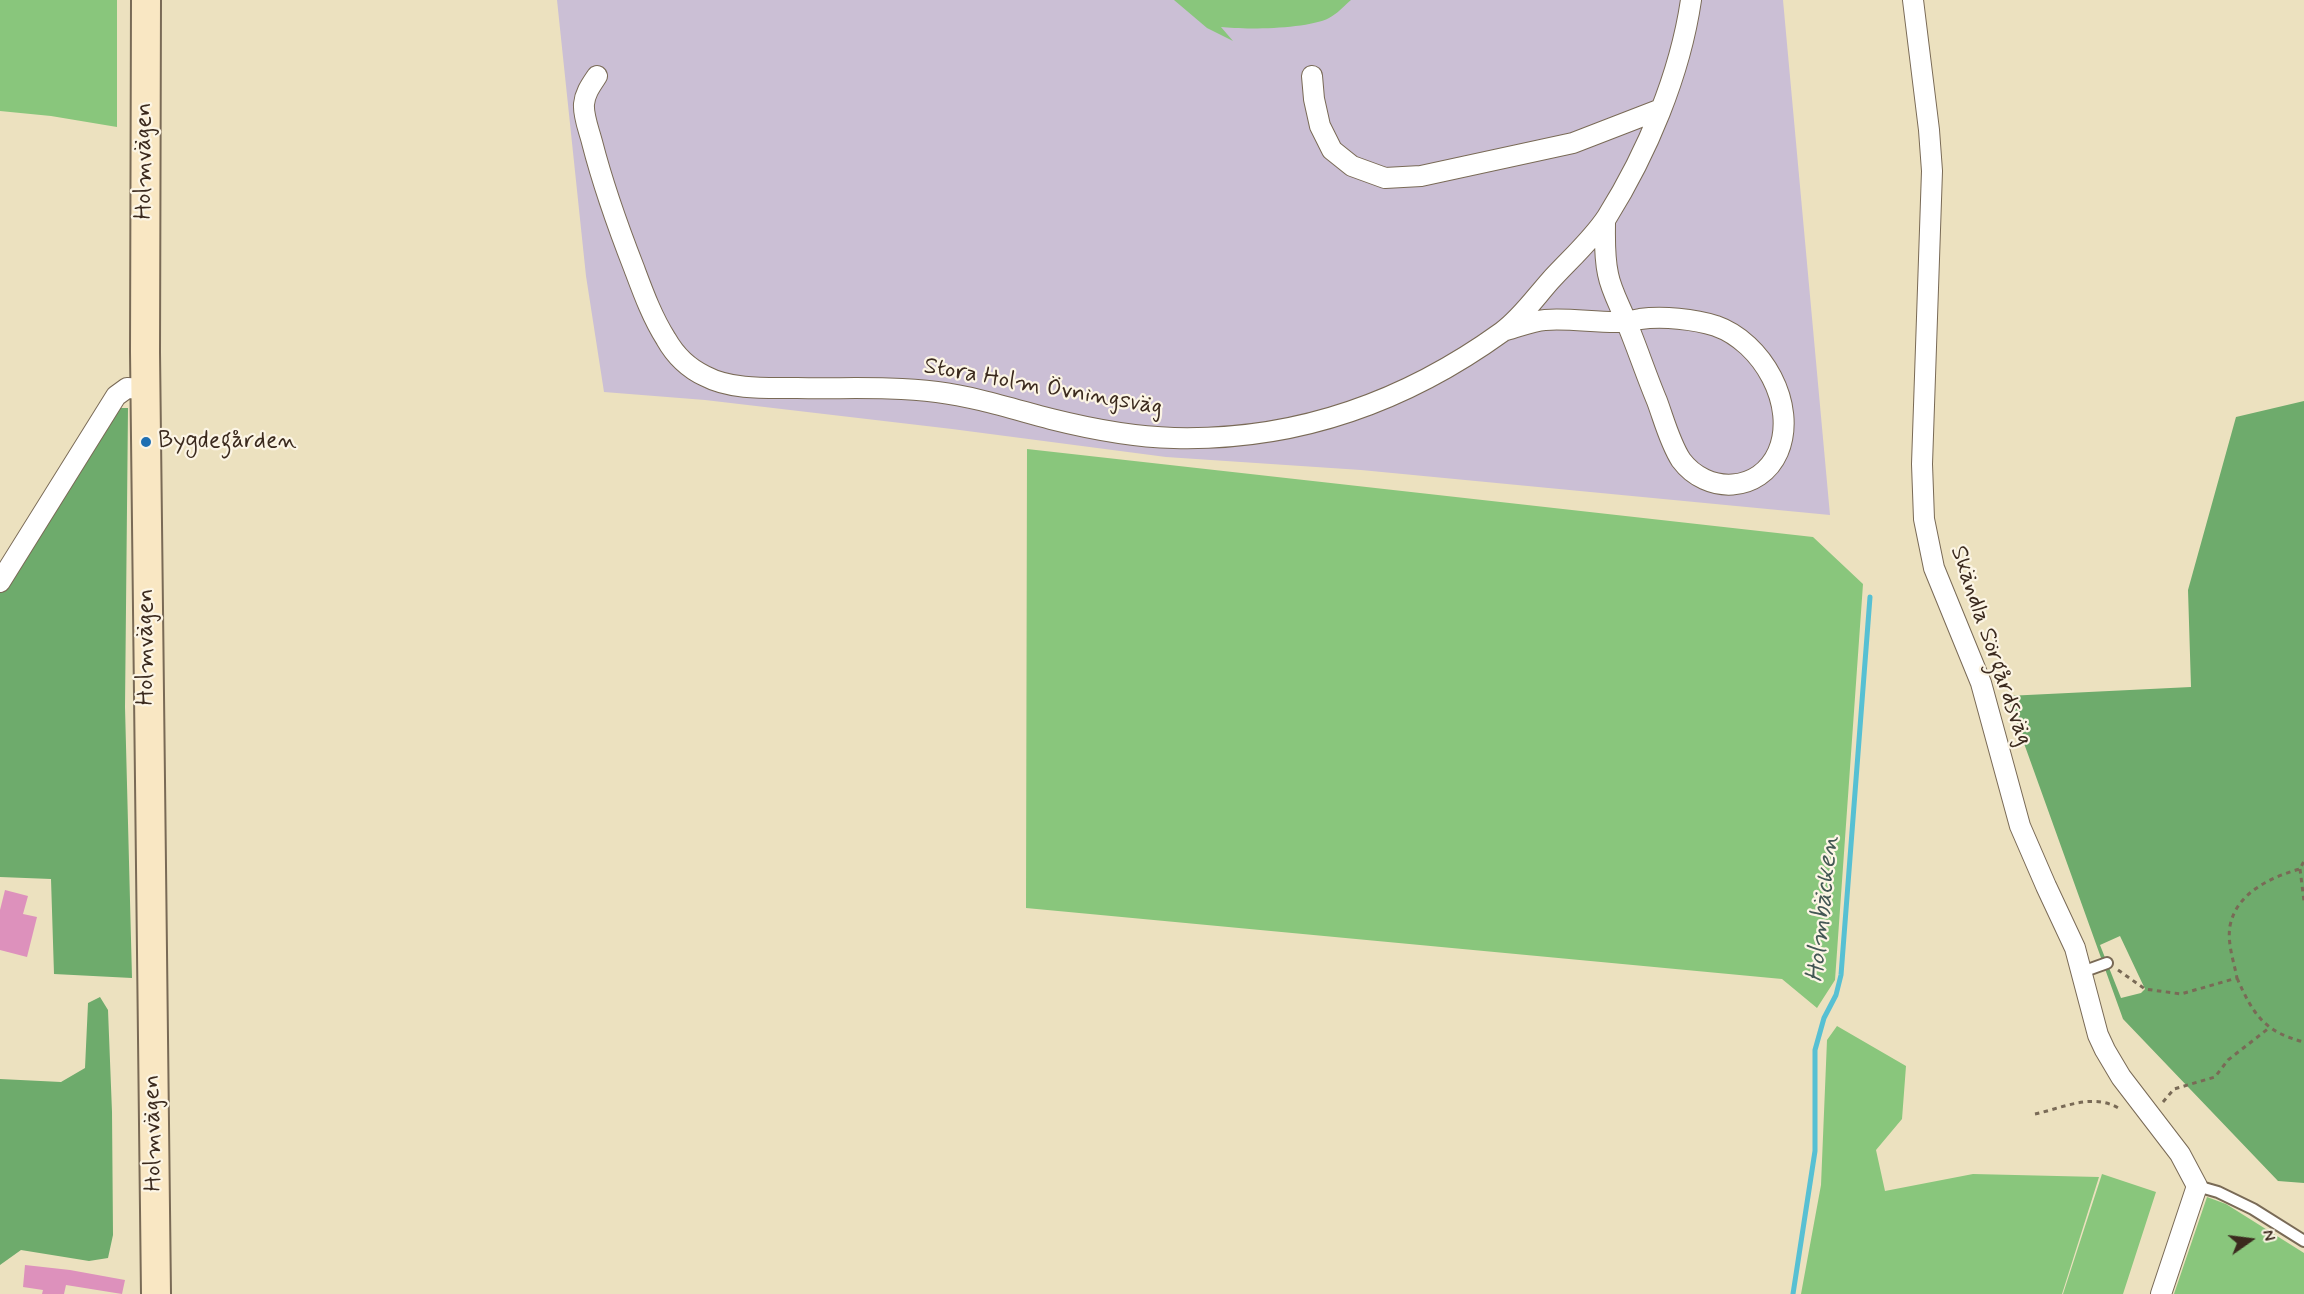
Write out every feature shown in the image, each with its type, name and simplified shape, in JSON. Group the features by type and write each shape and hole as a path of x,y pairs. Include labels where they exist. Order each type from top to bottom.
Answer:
{"street":[{"name":"Holmvägen","path":"146,0 146,389 156,1294"},
{"name":"Stora Holm Övningsväg","path":"597,76 588,89 584,106 595,153 626,248 665,338 685,362 713,380 764,388 903,389 935,392 967,397 1097,429 1172,438 1228,437 1292,428 1399,394 1437,375 1506,330 1605,220 1634,168 1661,109 1681,49 1691,0"},
{"name":"Skändla Sörgårdsväg","path":"1913,0 1932,171 1922,464 1926,534 1939,582 1981,683 2020,826 2066,926 2082,972 2092,1018 2105,1050 2150,1116 2180,1154 2197,1186"},
{"path":"1312,76 1320,126 1332,150 1353,166 1385,178 1421,176 1573,143 1661,109"},
{"name":"Stora Holm Övningsväg","path":"1506,330 1545,320 1627,322 1651,318 1716,326 1737,338 1756,354 1764,364 1777,390 1783,419 1780,447 1768,467 1753,477 1732,485 1706,482 1691,472 1680,458 1627,322 1608,277 1604,249 1605,220"},
{"path":"0,582 116,396 127,388 146,389"},
{"path":"2161,1294 2197,1186"}],"lane":[{"path":"2082,972 2107,963"},
{"path":"2197,1186 2218,1192 2253,1209 2304,1241"}],"path":[{"path":"2304,861 2300,869 2304,901"},
{"path":"2300,869 2282,874 2245,896 2230,926 2231,948 2237,978 2246,998 2268,1028 2304,1042"},
{"path":"2107,963 2145,989 2158,992 2181,994 2237,978"},
{"path":"2150,1116 2174,1089 2215,1077 2228,1060 2268,1028"},
{"path":"2035,1114 2087,1100 2108,1102 2122,1110"}],"shaded area":[{"path":"557,0 1783,0 1830,515 1361,470 1166,457 705,400 604,392 586,276"}],"green space":[{"path":"0,0 117,0 117,127 51,116 0,111"},
{"path":"1174,0 1351,0 1338,12 1319,22 1261,28 1221,27 1233,41 1207,28"},
{"path":"2304,401 2304,1183 2278,1181 2123,1019 2007,696 2191,687 2188,590 2236,417","holes":["2120,936 2145,989 2141,993 2121,998 2100,945"]},
{"path":"119,408 128,408 125,707 132,978 54,974 51,879 0,877 0,593"},
{"path":"1027,449 1813,537 1863,584 1835,980 1817,1008 1782,979 1026,908"},
{"path":"100,997 108,1010 112,1112 113,1235 108,1258 89,1261 21,1250 0,1265 0,1079 61,1082 85,1068 88,1003"},
{"path":"1837,1026 1906,1066 1902,1119 1876,1150 1885,1191 1973,1174 2099,1177 2062,1294 1801,1294 1821,1185 1827,1040"},
{"path":"2102,1174 2156,1192 2123,1294 2063,1294"},
{"path":"2207,1197 2226,1204 2304,1253 2304,1294 2174,1294"}],"building":[{"path":"5,890 28,896 23,914 37,917 27,957 0,950 0,910"},
{"path":"25,1265 125,1280 122,1294 66,1285 64,1294 42,1294 43,1290 23,1287"}],"waterway":[{"name":"Holmbäcken","path":"1793,1294 1815,1151 1815,1050 1824,1018 1836,995 1841,975 1870,597"}],"place":[{"name":"Bygdegården","path":"146,442"}]}
